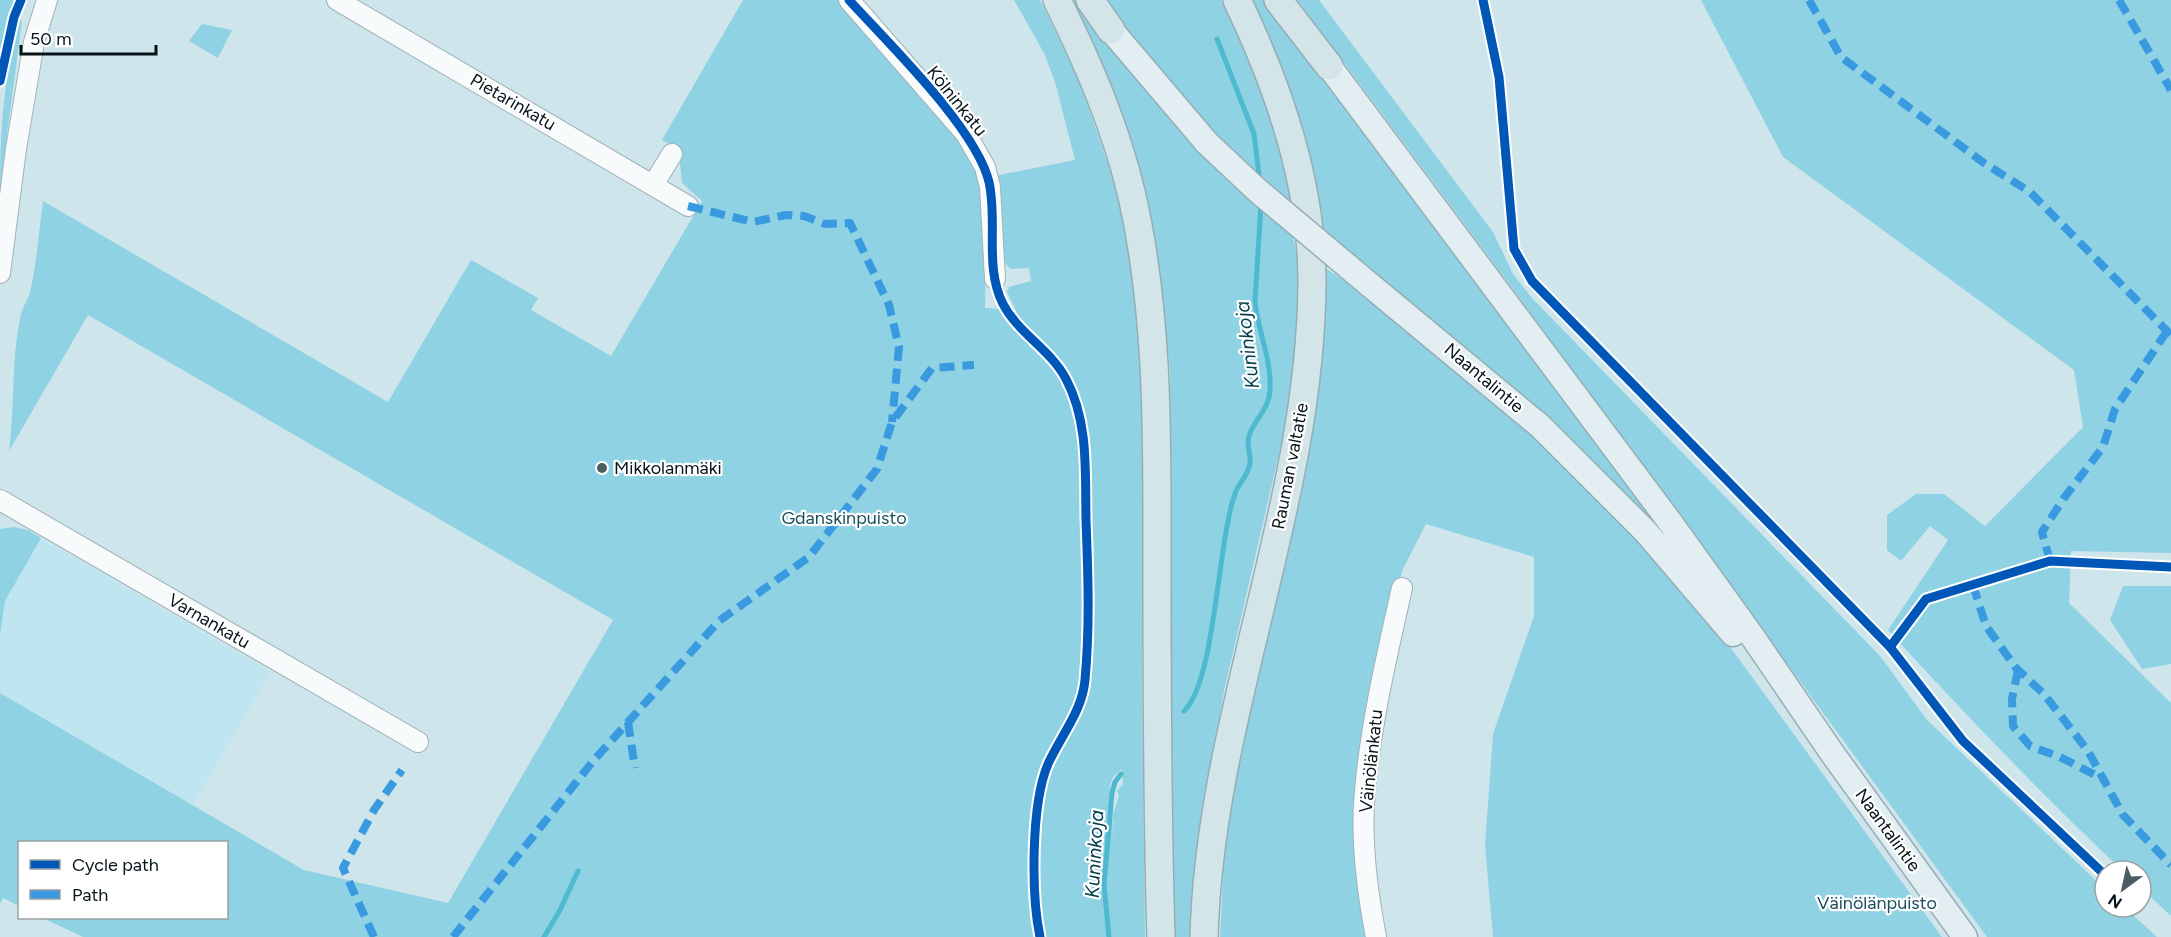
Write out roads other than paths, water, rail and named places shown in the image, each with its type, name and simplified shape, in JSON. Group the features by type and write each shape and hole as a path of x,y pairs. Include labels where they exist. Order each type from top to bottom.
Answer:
{"highway":[{"path":"1056,0 1086,59 1112,124 1132,196 1147,278 1155,358 1157,806 1161,937"},
{"path":"1090,0 1111,30"},
{"name":"Rauman valtatie","path":"1204,937 1218,797 1231,727 1294,460 1304,396 1312,279 1305,207 1296,160 1276,90 1260,48 1237,0"},
{"path":"1278,0 1329,66"}],"main road":[{"name":"Naantalintie","path":"1111,30 1207,143 1257,190 1501,392 1601,485 1687,579 1832,753"},
{"name":"Naantalintie","path":"1329,66 1670,522 1965,937"}],"street":[{"path":"0,273 16,149 34,42 47,0"},
{"name":"Pietarinkatu","path":"337,0 688,206"},
{"name":"Kölninkatu","path":"849,0 966,134 980,158 990,187 994,279"},
{"path":"653,186 672,154"},
{"name":"Varnankatu","path":"0,500 418,742"},
{"name":"Väinölänkatu","path":"1376,937 1365,867 1364,792 1380,687 1402,588"}],"waterway":[{"name":"Kuninkoja","path":"1217,39 1254,134 1260,183"},
{"name":"Kuninkoja","path":"1184,711 1195,695 1203,671 1210,641 1230,513 1236,491 1249,467 1249,436 1267,403 1270,391 1269,368 1255,302 1261,204"},
{"name":"Kuninkoja","path":"1109,937 1104,885 1112,793 1115,782 1121,774"},
{"path":"544,937 560,910 578,871"}],"place":[{"name":"Mikkolanmäki","path":"602,468"}],"park label":[{"name":"Gdanskinpuisto","path":"844,518"},
{"name":"Väinölänpuisto","path":"1877,903"}]}
